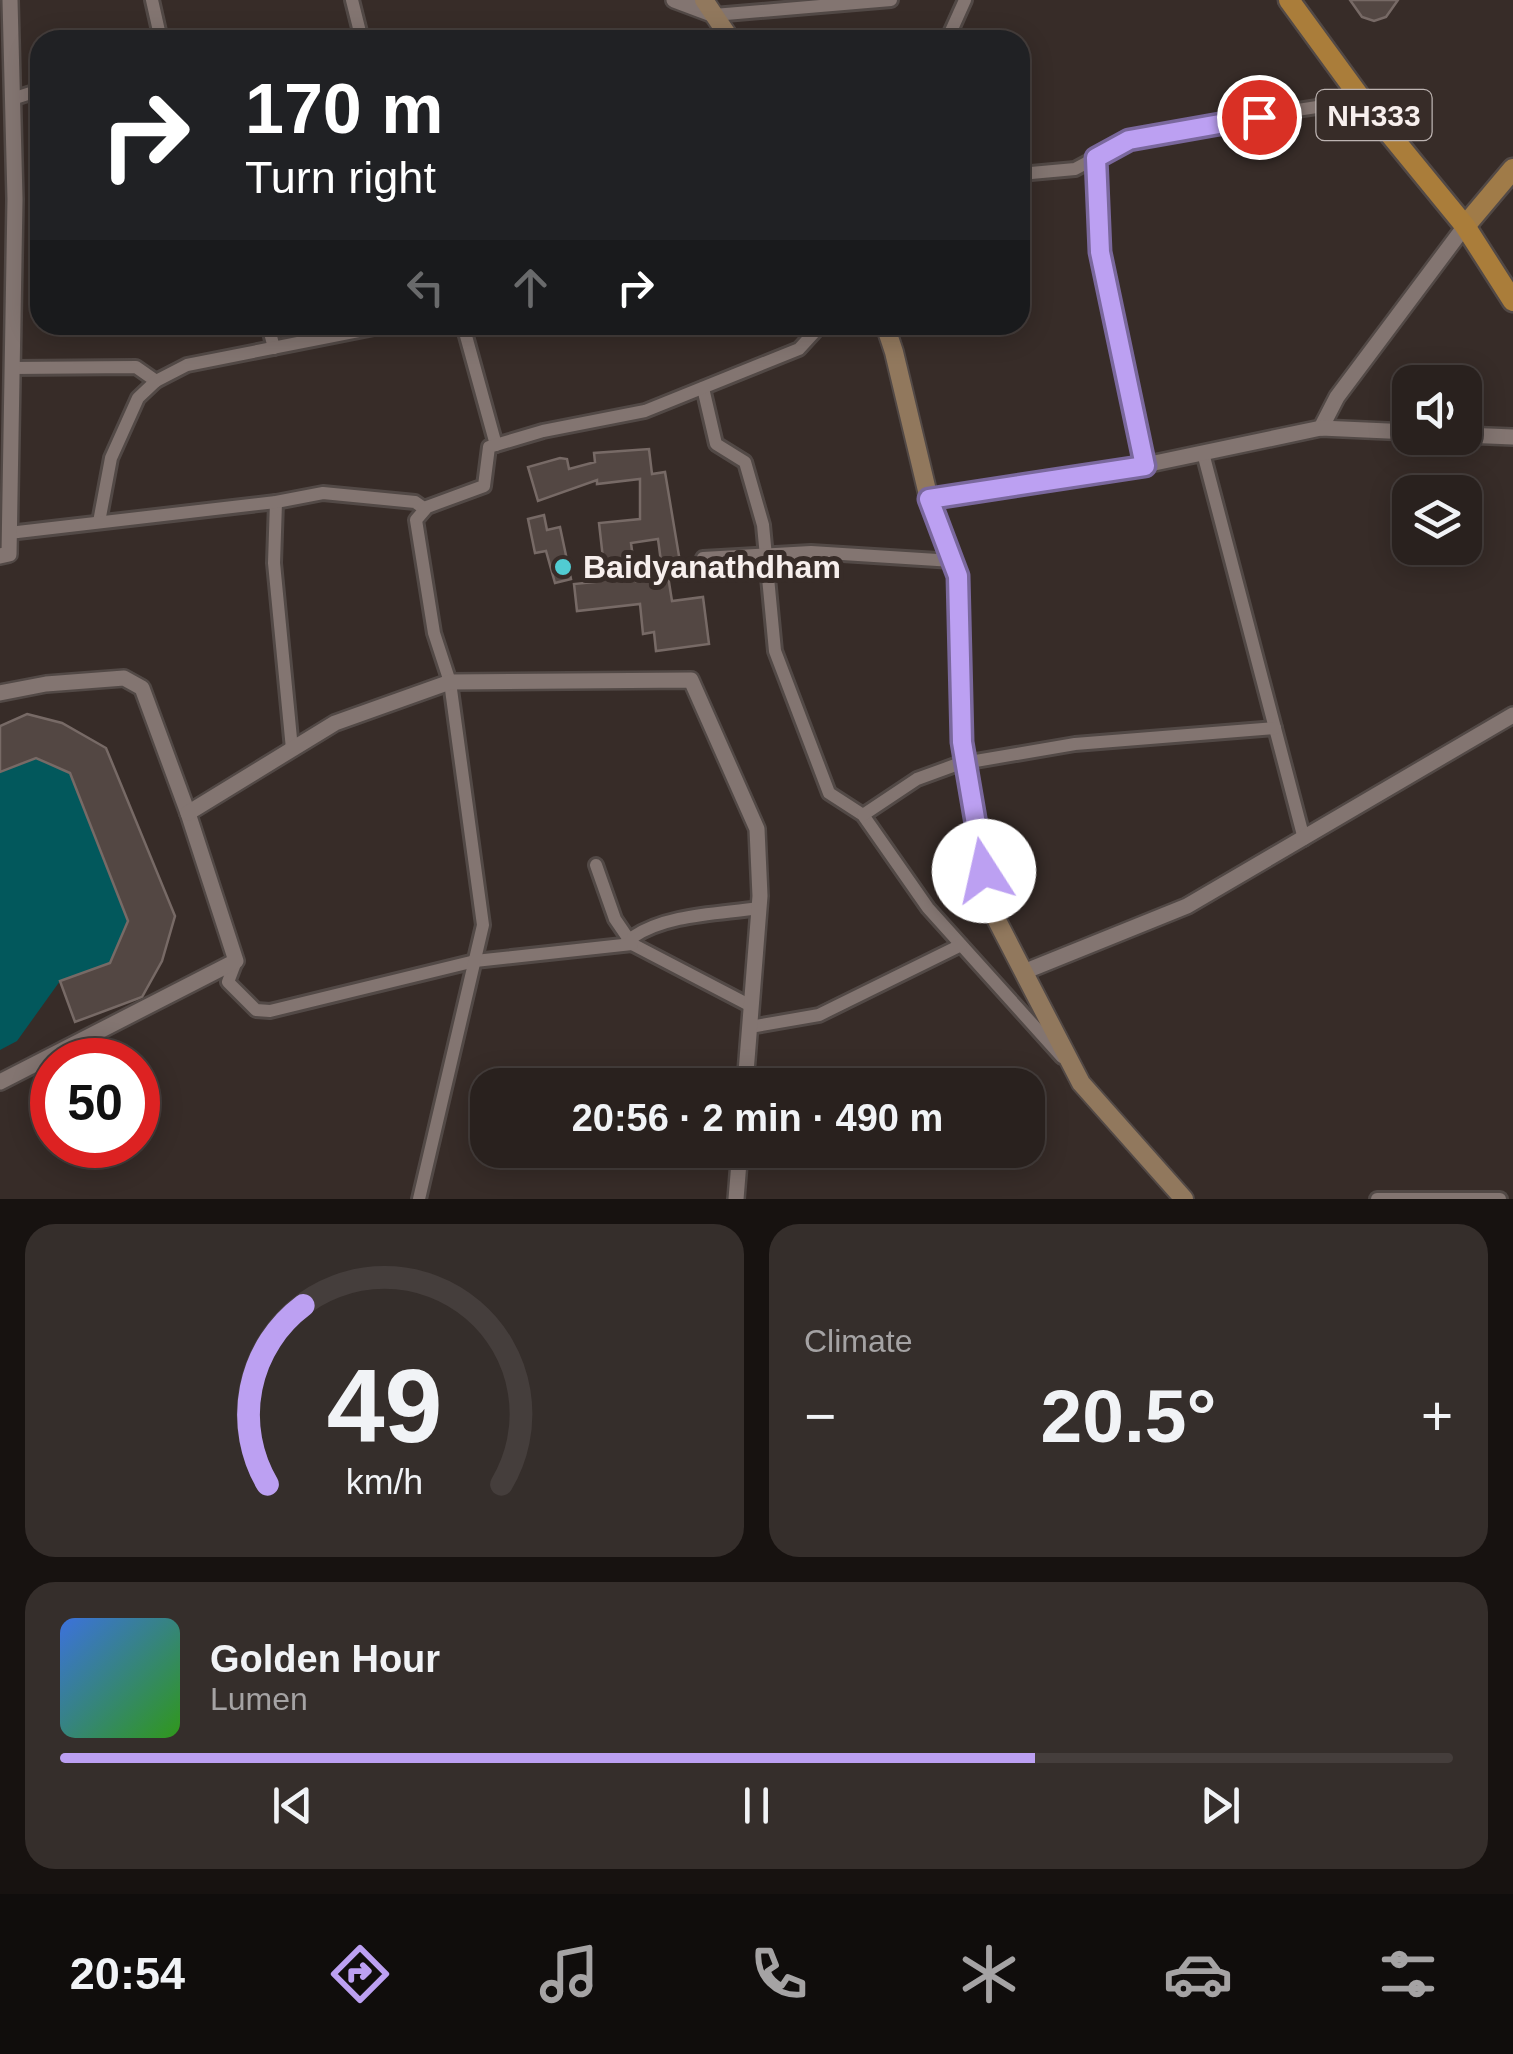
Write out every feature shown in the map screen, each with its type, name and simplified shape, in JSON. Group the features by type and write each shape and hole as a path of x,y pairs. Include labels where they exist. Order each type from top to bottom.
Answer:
{"highway":[{"name":"NH333","path":"1288,0 1362,100 1465,226 1513,301"}],"main road":[{"path":"709,7 724,30"},
{"path":"1465,226 1513,169"},
{"path":"888,335 929,499 958,576 962,742 990,906 1081,1083 1184,1199"}],"street":[{"path":"0,556 8,554 12,368 7,170 12,100 10,0"},
{"path":"152,0 159,30"},
{"path":"352,0 360,30"},
{"path":"674,0 709,7 890,0"},
{"path":"952,30 965,0"},
{"path":"12,100 30,94"},
{"path":"1030,173 1075,168 1129,140 1160,132 1362,100"},
{"path":"1096,158 1100,252 1145,466"},
{"path":"1321,428 1338,397 1465,226"},
{"path":"271,335 274,348"},
{"path":"99,522 110,458 138,398 156,380 187,365 339,335"},
{"path":"466,335 496,445"},
{"path":"420,1199 484,924 450,682 434,633 416,520 424,510 484,486 488,448 544,431 645,411 799,349 812,335"},
{"path":"12,368 136,367 156,380"},
{"path":"703,388 716,444 745,462 764,525 775,650 829,792 863,815 928,908 1074,1070"},
{"path":"929,499 1145,466 1321,428 1392,431"},
{"path":"1482,436 1513,437"},
{"path":"1203,453 1304,839"},
{"path":"9,532 276,502 323,493 415,502 424,510"},
{"path":"276,502 274,563 292,749"},
{"path":"702,558 812,552 953,561"},
{"path":"0,694 46,684 124,678 142,688 236,961 228,982 256,1010 270,1011 475,960 632,944"},
{"path":"188,813 335,723 450,682 691,680 757,829 759,908 746,1068"},
{"path":"1026,971 1187,906 1513,716"},
{"path":"863,815 917,780 966,763 1075,744 1275,728"},
{"path":"596,865 615,919 632,944 751,1006"},
{"path":"632,944 633,937 642,931 685,918 759,908"},
{"path":"750,1027 819,1015 962,945"},
{"path":"0,1082 236,961"},
{"path":"736,1199 739,1168"},
{"path":"1377,1199 1500,1199"}],"water":[{"path":"36,758 70,773 128,921 110,963 60,981 17,1041 0,1050 0,772"}],"building":[{"path":"1350,0 1398,0 1386,17 1374,21 1362,17"},
{"path":"649,449 652,474 665,472 682,574 668,576 672,601 703,597 709,644 656,651 654,632 643,634 640,604 577,611 574,584 595,582 594,578 605,576 599,523 640,519 640,479 597,484 597,480 538,501 528,467 560,458 567,459 569,469 595,462 594,453","holes":["658,539 663,577 636,581 631,543"]},
{"path":"544,515 547,530 560,527 571,579 555,583 546,551 535,553 528,519"},
{"path":"27,714 62,723 106,748 175,916 162,961 142,997 75,1022 60,981 110,963 128,921 70,773 36,758 0,772 0,726"}],"place":[{"name":"Baidyanathdham","path":"563,567"}],"route":[{"path":"984,871 962,742 958,576 929,499 1145,466 1100,252 1096,158 1129,140 1259,117"}]}
